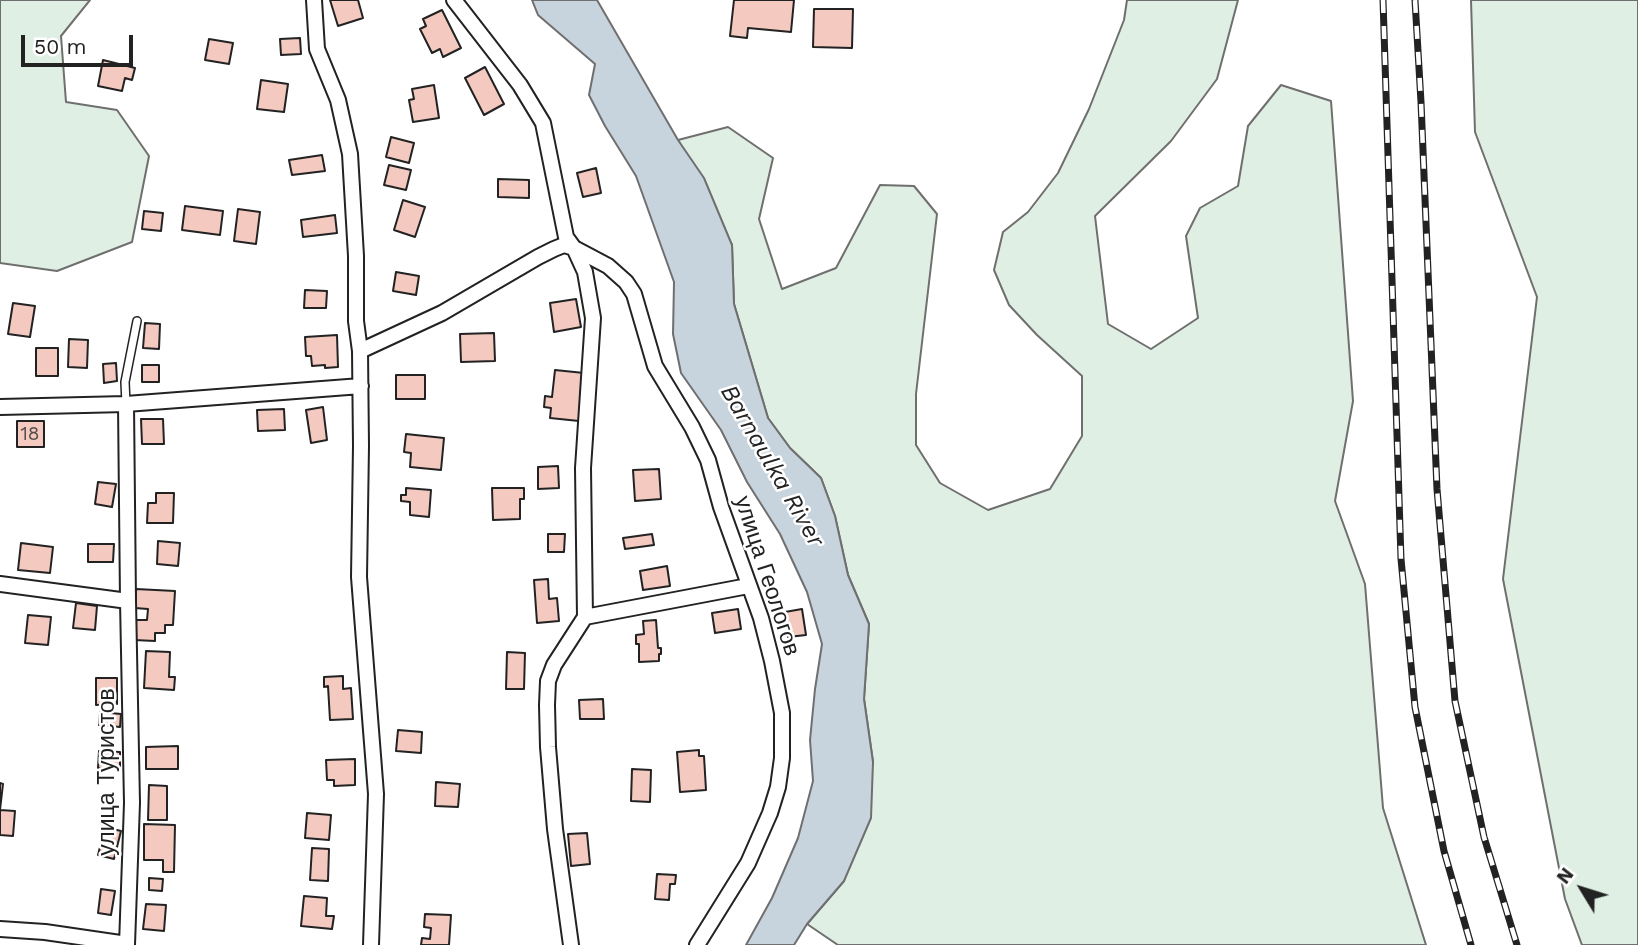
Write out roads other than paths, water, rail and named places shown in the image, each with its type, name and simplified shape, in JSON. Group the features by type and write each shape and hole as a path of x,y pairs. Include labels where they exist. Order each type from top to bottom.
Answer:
{"street":[{"path":"314,0 317,49 338,100 350,154 361,386 359,577 376,794 370,945"},
{"path":"454,0 520,85 542,123 566,237 585,272 593,318 583,468 586,617 554,665 548,681 548,747 570,945"},
{"path":"360,351 442,313 554,248 564,245 574,248"},
{"name":"улица Геологов","path":"574,248 608,266 626,282 634,294 655,366 692,427 708,460 721,507 761,618 782,713 778,787 770,813 748,863 697,945"},
{"path":"0,407 126,404 361,386"},
{"name":"улица Туристов","path":"0,929 45,932 127,944 132,803 126,404"},
{"path":"0,584 128,600"},
{"path":"586,617 748,586"}],"lane":[{"path":"126,404 125,382 137,321"}],"water":[{"name":"Barnaulka River","path":"532,0 597,0 678,140 704,178 732,245 734,304 768,418 790,448 821,478 835,516 848,575 869,624 864,699 873,762 871,818 844,881 807,924 794,945 746,945 772,898 798,838 813,781 810,740 822,644 807,592 780,534 747,482 721,430 681,373 673,334 674,282 636,176 589,95 595,64 538,15"}],"railway":[{"path":"1383,0 1401,559 1415,707 1444,851 1471,945"},
{"path":"1415,0 1437,489 1455,701 1484,837 1517,945"}]}
